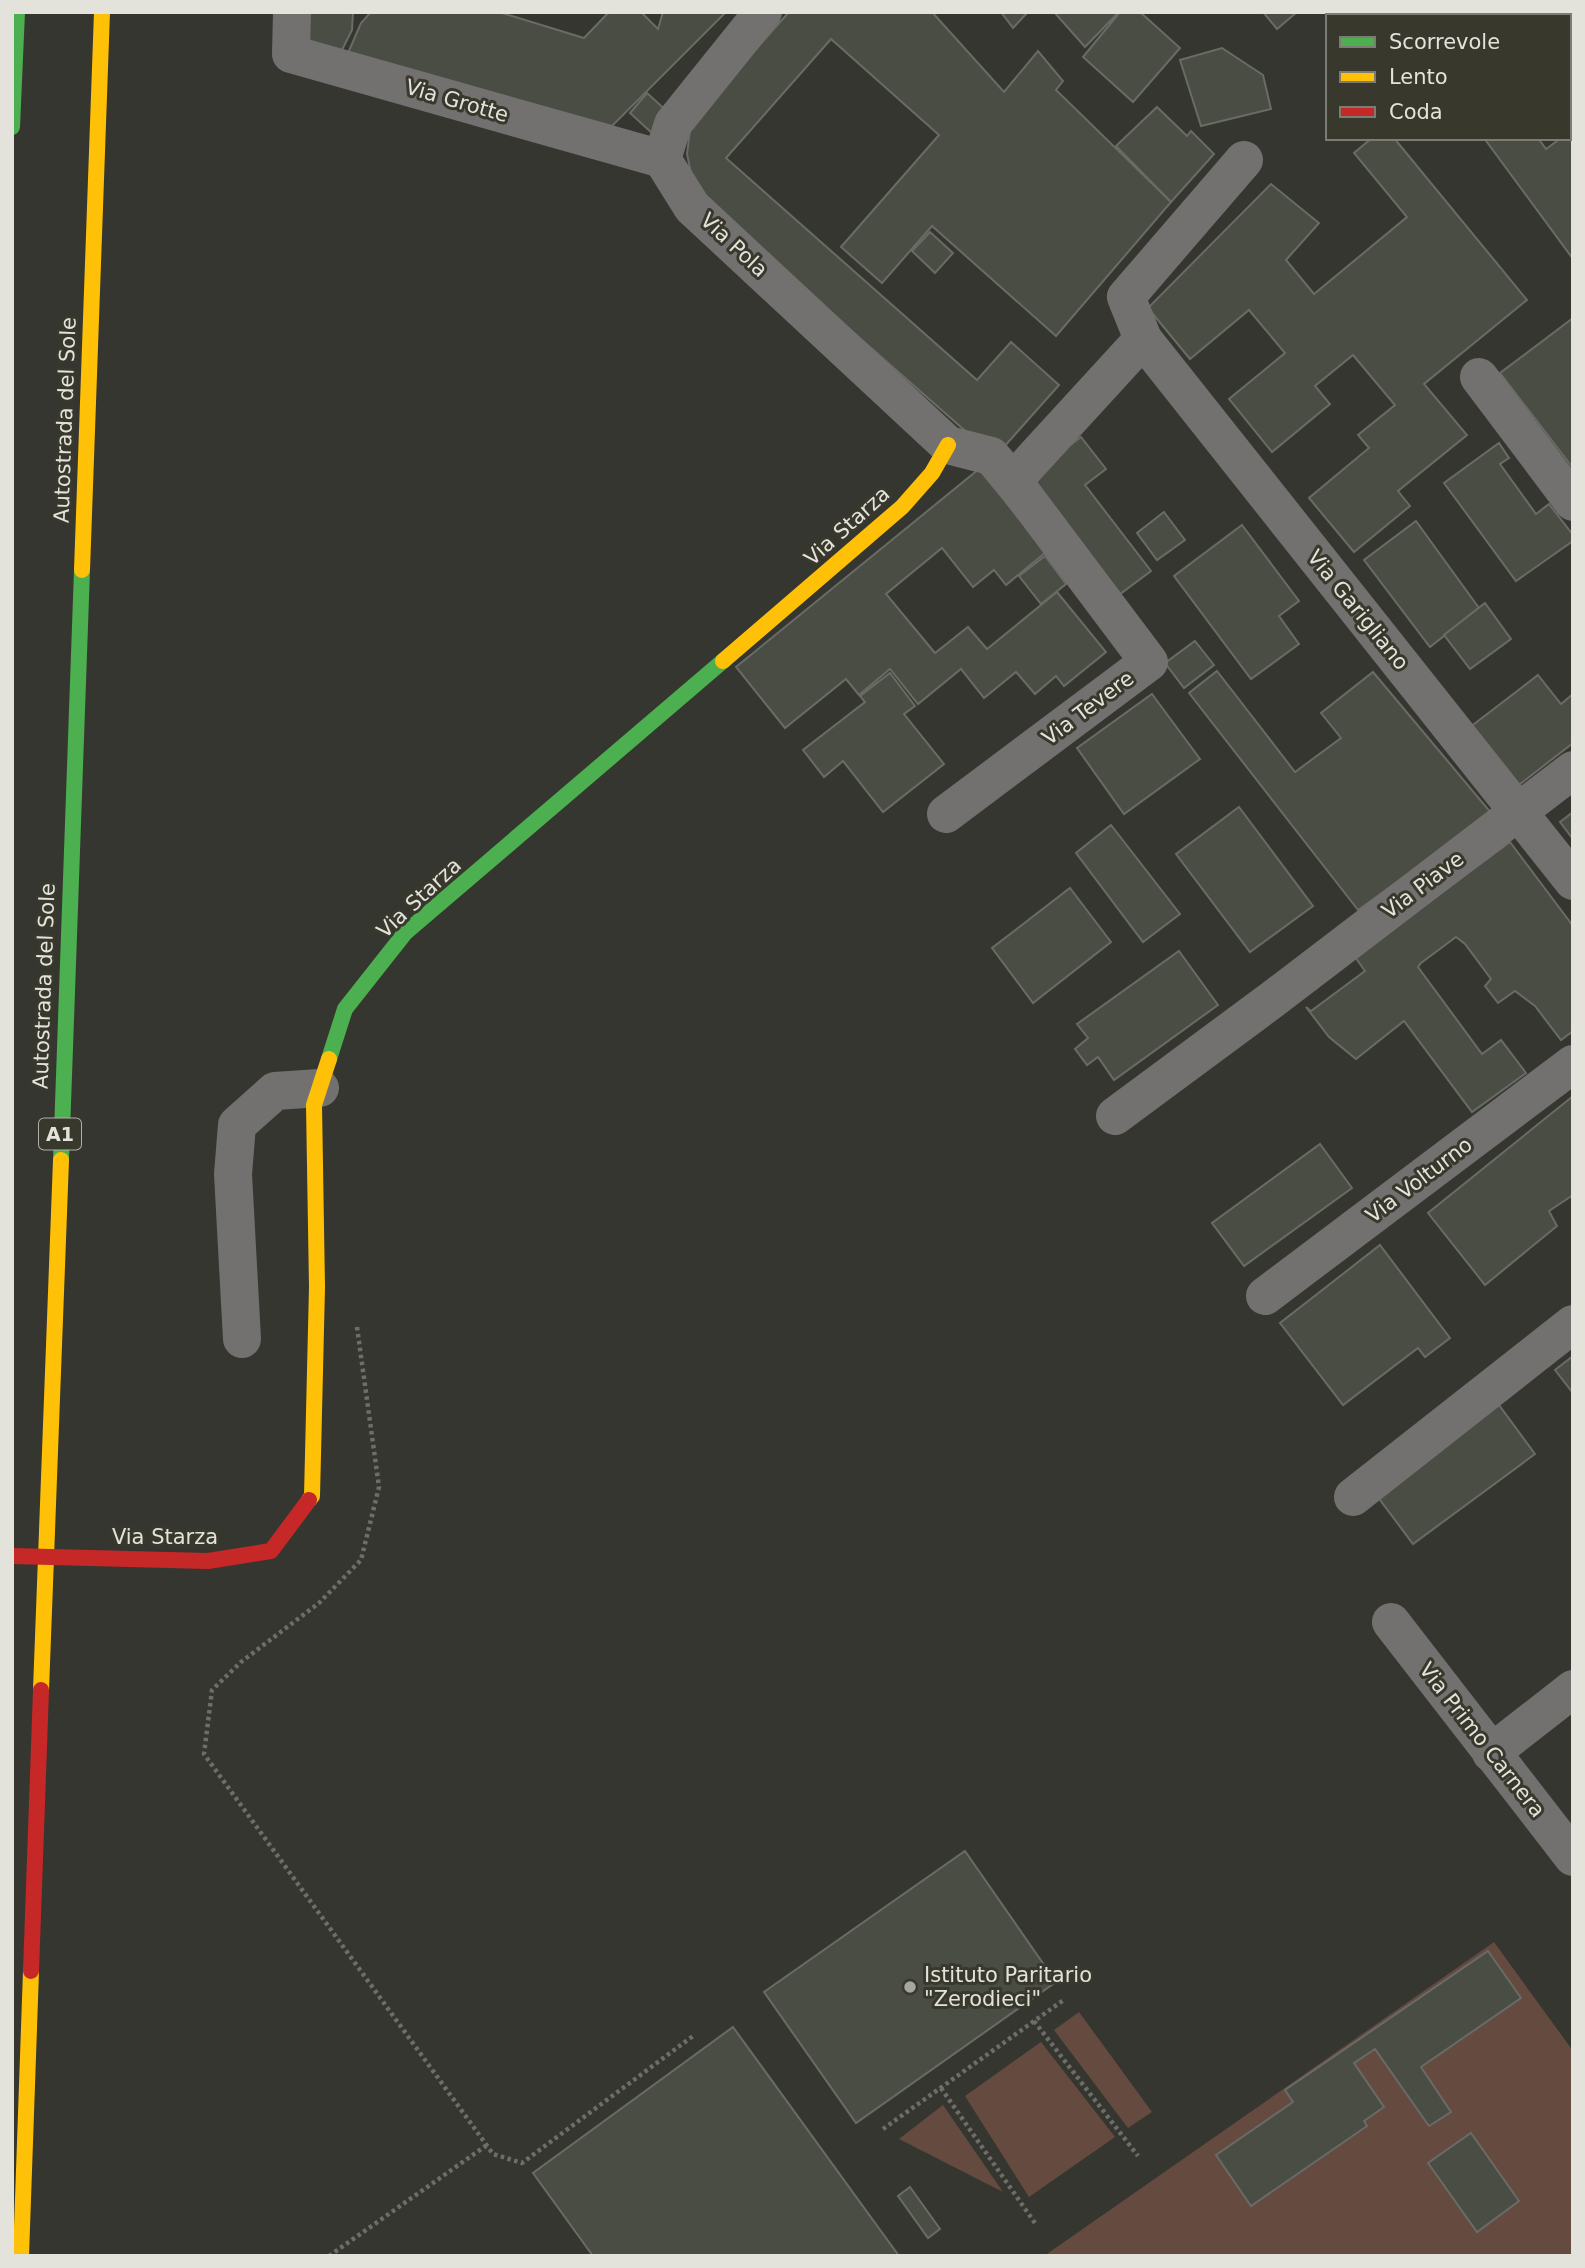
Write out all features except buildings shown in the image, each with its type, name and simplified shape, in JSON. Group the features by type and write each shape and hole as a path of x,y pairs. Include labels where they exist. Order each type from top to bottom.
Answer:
{"main road":[{"path":"12,127 17,12"},
{"name":"Autostrada del Sole","path":"21,2256 102,12"},
{"name":"Via Starza","path":"12,1556 208,1561 271,1551 312,1496 317,1287 314,1105 345,1009 405,933 902,507 932,473 948,444"}],"street":[{"name":"Via Grotte","path":"292,12 291,54 662,159"},
{"path":"662,159 673,124 763,12"},
{"name":"Via Pola","path":"662,159 692,207 948,444"},
{"name":"Via Garigliano","path":"1244,160 1126,297 1143,339 1573,881"},
{"path":"948,444 991,456 1013,481 1143,339"},
{"path":"1479,377 1573,502"},
{"name":"Via Tevere","path":"946,814 1149,662 1013,481"},
{"name":"Via Piave","path":"1115,1116 1573,770"},
{"name":"Via Volturno","path":"1265,1296 1573,1065"},
{"path":"242,1339 233,1174 237,1125 275,1091 305,1086 320,1088"},
{"path":"1353,1496 1573,1324"},
{"name":"Via Primo Carnera","path":"1391,1622 1573,1857"},
{"path":"1491,1753 1573,1689"}],"path":[{"path":"356,1324 379,1487 360,1560 319,1603 241,1662 212,1690 204,1754 493,2154 522,2162 693,2036"},
{"path":"883,2129 1065,1998"},
{"path":"1034,2021 1138,2156"},
{"path":"940,2088 1037,2226"},
{"path":"329,2256 487,2145"}],"shaded area":[{"path":"1494,1942 1573,2051 1573,2256 1044,2256"},
{"path":"1079,2012 1152,2112 1128,2128 1054,2030"},
{"path":"1041,2042 1115,2137 1029,2197 965,2096"},
{"path":"943,2105 1003,2192 899,2139"}],"traffic: fast":[{"path":"12,127 17,12"},
{"path":"61,1160 82,570"},
{"path":"329,1059 345,1009 405,933 723,661"}],"traffic: slow":[{"path":"82,570 102,12"},
{"path":"723,661 902,507 932,473 948,445"},
{"path":"309,1500 312,1496 317,1287 314,1105 329,1059"},
{"path":"41,1690 61,1160"},
{"path":"21,2256 31,1971"}],"traffic: jam":[{"path":"12,1556 208,1561 271,1551 309,1500"},
{"path":"31,1971 41,1690"}],"place":[{"name":"Istituto Paritario \"Zerodieci\"","path":"910,1987"}]}
